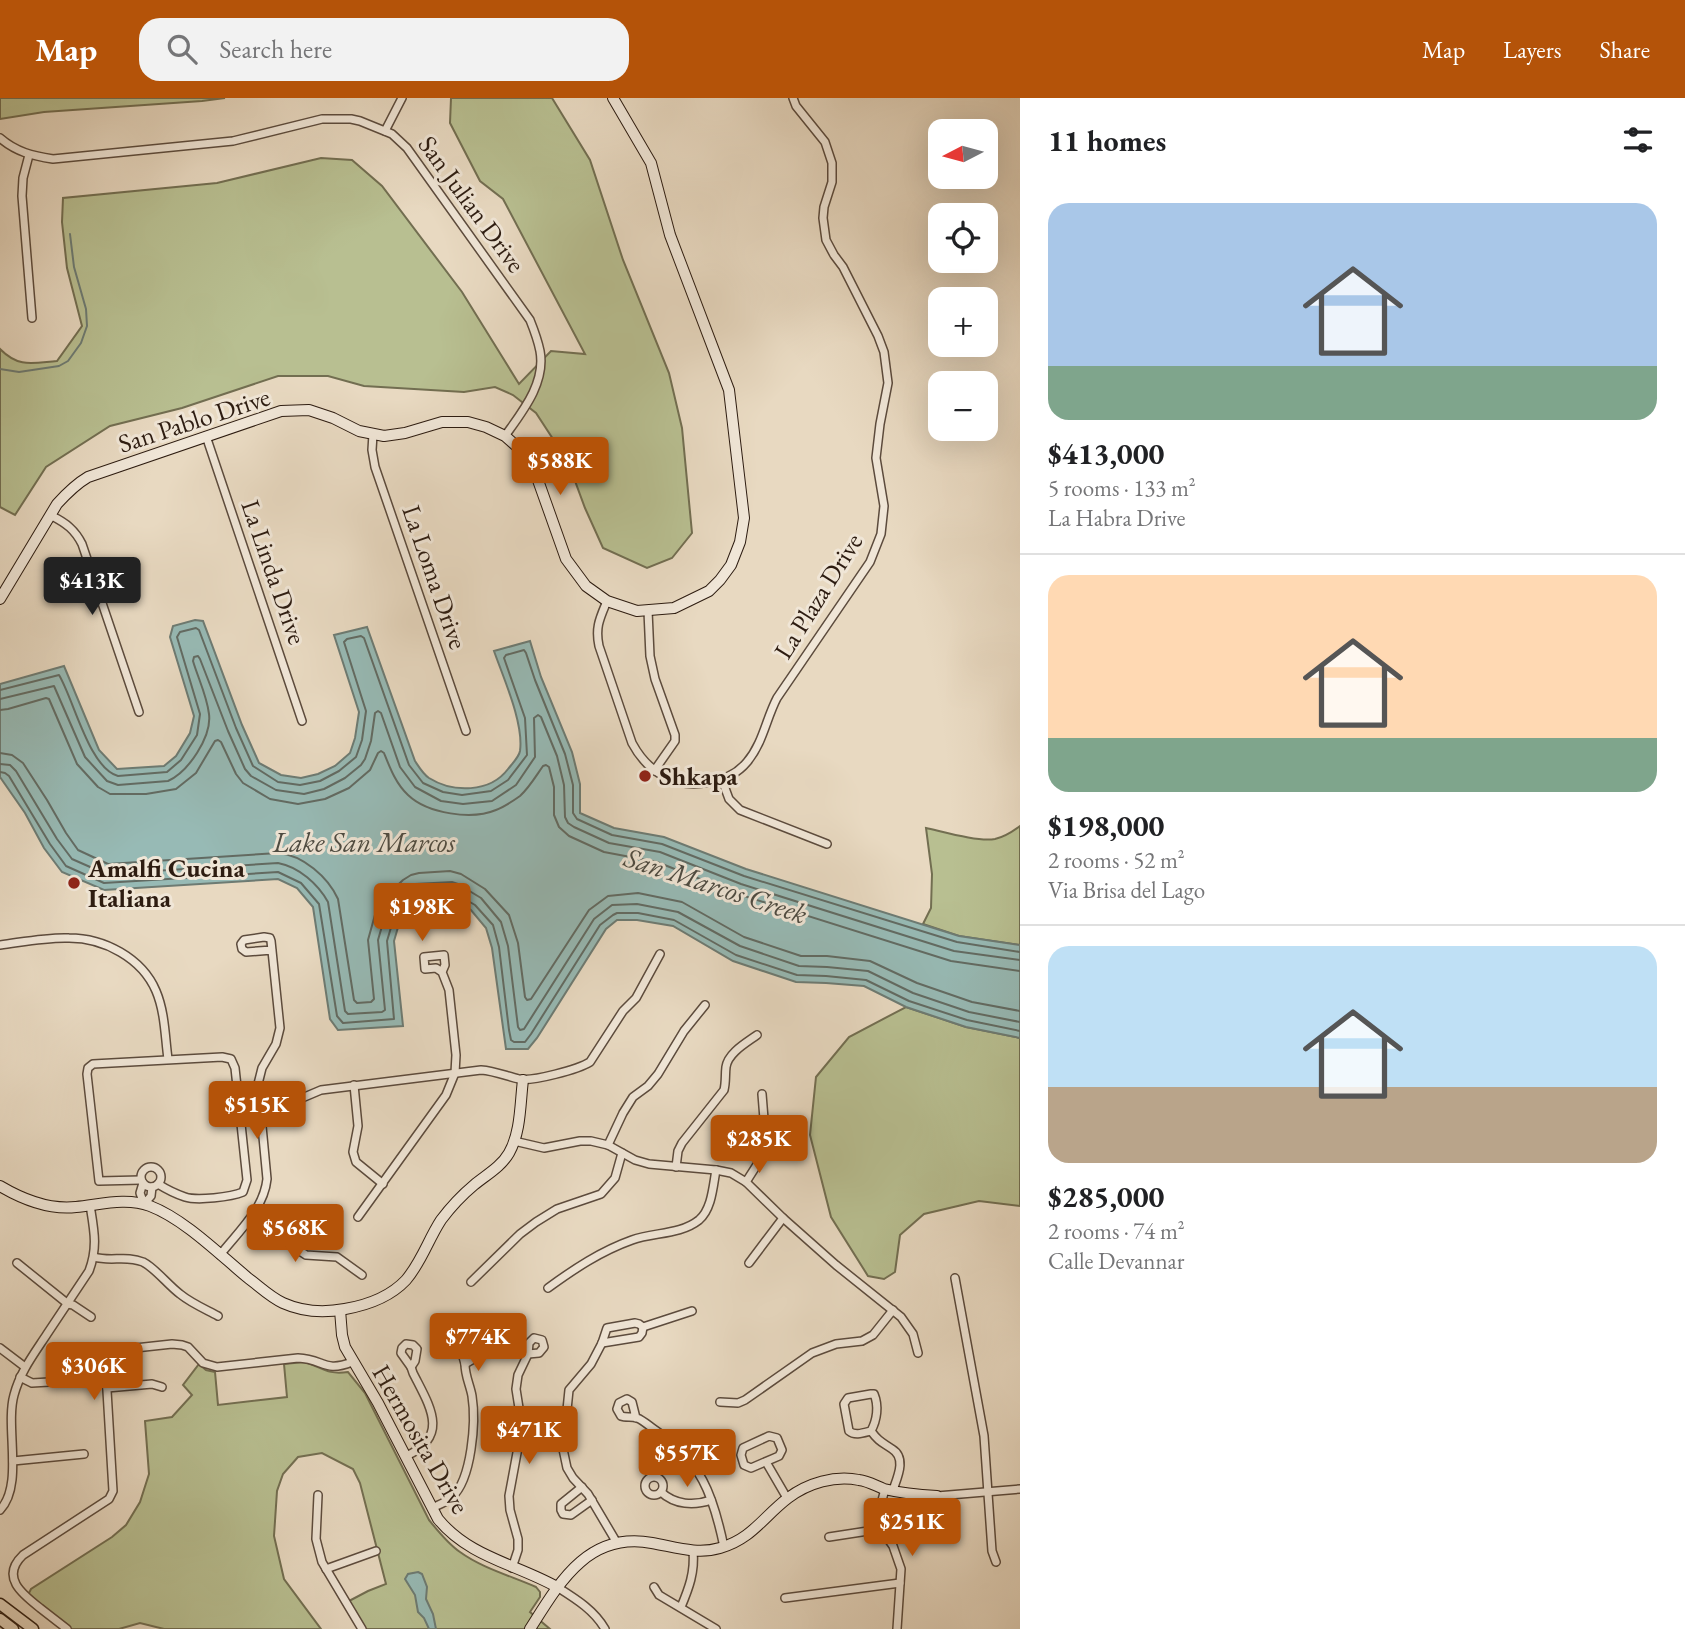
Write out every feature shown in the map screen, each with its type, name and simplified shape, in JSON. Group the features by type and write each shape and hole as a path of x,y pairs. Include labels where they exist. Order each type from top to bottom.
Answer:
{"main road":[{"path":"0,1604 33,1629"},
{"path":"0,1619 13,1629"}],"street":[{"path":"385,131 402,98"},
{"name":"San Pablo Drive","path":"0,599 57,504 76,484 88,477 282,411 309,411 333,418 359,431 384,436 442,422 468,422 486,427 505,436 522,451 534,469 566,559 586,586 607,601 637,611 674,608 708,591 731,565 740,542 744,517 729,390 670,235 651,163 613,98"},
{"name":"La Plaza Drive","path":"722,780 738,771 759,744 777,698 870,562 881,534 884,506 876,458 888,383 884,352 827,240 823,218 832,182 832,163 825,142 796,106 793,98"},
{"name":"San Julian Drive","path":"0,138 29,155 53,159 233,141 322,119 351,119 392,134 407,148 530,320 541,353 540,369 526,406 505,436"},
{"path":"29,155 22,196 32,318"},
{"name":"La Loma Drive","path":"373,435 375,467 466,732"},
{"name":"La Linda Drive","path":"206,436 302,721"},
{"path":"52,516 67,524 82,544 139,712"},
{"path":"607,601 598,623 599,646 637,753 654,771 680,783 698,785 722,780 729,799 740,810 827,844"},
{"path":"648,611 650,656 655,679 675,735 675,741 654,771"},
{"path":"0,945 70,937 96,941 128,956 143,970 156,990 162,1010 168,1059"},
{"path":"220,1255 261,1202 266,1188 258,1084 279,1028 272,950"},
{"path":"260,1107 295,1101 321,1090 354,1085 492,1071 523,1080 582,1068 590,1062 623,1011 636,998 660,954"},
{"path":"358,1217 446,1095 455,1073 456,1055 449,990 442,972"},
{"path":"608,1145 633,1097 658,1074 684,1031 705,1005"},
{"path":"677,1167 678,1151 682,1143 724,1090 729,1057 757,1035"},
{"path":"168,1059 231,1059 235,1068 247,1180 243,1192 236,1195 193,1198 142,1182 100,1181 88,1069 93,1064 168,1059"},
{"path":"0,1186 44,1204 66,1208 126,1202 144,1204 181,1223 280,1302 311,1311 369,1305 405,1281 425,1253 442,1219 509,1154 518,1127 523,1080"},
{"path":"354,1085 358,1126 353,1152 356,1162 383,1184"},
{"path":"746,1182 774,1133 764,1119 762,1094"},
{"path":"514,1140 544,1148 591,1141 608,1145 635,1160 649,1164 731,1173 746,1182 836,1265 901,1317 913,1334 918,1353"},
{"path":"471,1282 536,1222 557,1209 601,1194 615,1178 622,1153"},
{"path":"152,1167 160,1172 161,1178 144,1204 141,1177 143,1170 152,1167"},
{"path":"548,1288 581,1264 633,1239 683,1229 699,1220 706,1212 716,1170"},
{"path":"0,1510 9,1494 13,1461 11,1406 25,1367 89,1271 94,1257 95,1236 90,1205"},
{"path":"253,1213 306,1255 337,1257 362,1275"},
{"path":"749,1264 783,1218"},
{"path":"94,1257 127,1257 141,1262 151,1267 183,1297 218,1316"},
{"path":"17,1263 68,1304 91,1317"},
{"path":"955,1278 984,1436 992,1551 996,1562"},
{"name":"Hermosita Drive","path":"340,1310 342,1335 352,1362 378,1404 438,1519 470,1548 557,1587 587,1607 605,1629"},
{"path":"720,1402 738,1403 745,1400 812,1353 836,1344 862,1341 873,1335 893,1310"},
{"path":"643,1327 692,1311"},
{"path":"617,1543 592,1500 567,1468 563,1449 567,1396 591,1364 610,1326 635,1323 643,1327"},
{"path":"602,1343 639,1337 643,1327"},
{"path":"67,1629 21,1593 12,1578 12,1569 23,1555 108,1499 113,1491 106,1374 117,1353 126,1349 181,1345 192,1350 203,1363 217,1367 298,1358 333,1367 352,1362"},
{"path":"0,1348 25,1367"},
{"path":"512,1568 518,1550 509,1496 519,1434 516,1389 518,1375 528,1354"},
{"path":"432,1508 452,1497 462,1481 470,1455 474,1414 465,1364"},
{"path":"406,1456 418,1451 428,1441 433,1424 430,1406 411,1367"},
{"path":"20,1377 32,1383 83,1380"},
{"path":"107,1388 152,1384 162,1387"},
{"path":"874,1394 878,1406 870,1431 856,1434 849,1431 845,1400 874,1394"},
{"path":"636,1418 684,1452 695,1466 718,1519 724,1547"},
{"path":"870,1431 897,1453 900,1467 880,1508 879,1518 881,1529 893,1546 901,1569 897,1629"},
{"path":"769,1436 777,1438 782,1450 779,1456 766,1462 751,1468 744,1465 741,1455 743,1448 769,1436"},
{"path":"0,1441 12,1442"},
{"path":"13,1461 84,1454"},
{"path":"766,1462 787,1498"},
{"path":"530,1629 557,1587 586,1557 617,1543 631,1541 694,1551 724,1547 738,1542 787,1498 812,1484 838,1478 860,1480 888,1489 937,1496 1020,1489"},
{"path":"582,1487 561,1504 563,1514 571,1515 592,1500"},
{"path":"661,1492 677,1502 702,1503 711,1500"},
{"path":"318,1495 316,1539 322,1562 362,1629"},
{"path":"829,1537 881,1529"},
{"path":"326,1569 376,1551"},
{"path":"681,1607 691,1584 694,1551"},
{"path":"785,1598 900,1583"},
{"path":"654,1587 659,1595 716,1629"}],"green space":[{"path":"0,98 225,98 44,112 0,119"},
{"path":"451,98 552,98 590,160 623,260 669,373 682,428 692,533 672,558 647,568 603,548 568,462 536,413 513,395 495,387 464,392 364,386 328,376 278,376 182,408 110,426 46,467 15,515 0,507 0,349 20,362 57,361 82,326 67,268 62,222 63,198 217,183 321,158 352,160 382,186 462,292 519,384 551,351 585,354 503,199 480,181 450,123"},
{"path":"1020,826 1020,945 959,936 923,924 931,908 932,874 926,828 988,840 1002,837"},
{"path":"906,1007 966,1027 1020,1038 1020,1206 979,1201 924,1214 900,1235 895,1272 884,1279 868,1276 831,1217 810,1135 816,1077 849,1037"},
{"path":"304,1362 329,1371 348,1372 365,1393 429,1520 451,1545 469,1558 536,1587 540,1597 530,1612 550,1629 364,1629 349,1601 386,1584 360,1483 353,1469 322,1453 298,1457 283,1474 277,1491 274,1536 284,1579 321,1629 164,1629 140,1623 119,1629 70,1629 28,1595 31,1589 112,1537 126,1525 140,1502 149,1474 145,1421 172,1417 192,1395 183,1385 199,1364 206,1370 215,1372 218,1405 287,1397 284,1364"}],"water":[{"name":"Lake San Marcos","path":"195,620 203,621 259,763 281,775 301,778 335,766 350,753 359,712 334,635 367,627 415,761 429,778 460,788 491,783 508,769 518,756 519,727 494,651 530,641 541,677 572,752 580,784 580,813 614,828 664,837 746,869 959,936 1020,945 1020,1038 966,1027 906,1007 864,986 796,982 733,961 673,926 637,920 617,920 606,929 528,1049 506,1049 492,948 486,928 471,910 450,898 421,899 401,917 394,941 403,1026 338,1030 330,1019 313,907 297,888 278,879 104,890 62,872 0,777 0,684 64,666 99,750 117,769 164,766 176,756 190,733 194,716 170,637 173,626"},
{"path":"408,1574 422,1574 427,1587 426,1599 436,1629 429,1629 418,1612 415,1595 405,1579"}],"waterway":[{"path":"0,369 19,372 59,366 68,361 81,343 87,326 86,309 74,267 70,234"}],"place":[{"name":"Shkapa","path":"645,776"},
{"name":"Amalfi Cucina Italiana","path":"74,883"}],"water label":[{"name":"San Marcos Creek","path":"716,885"}]}
